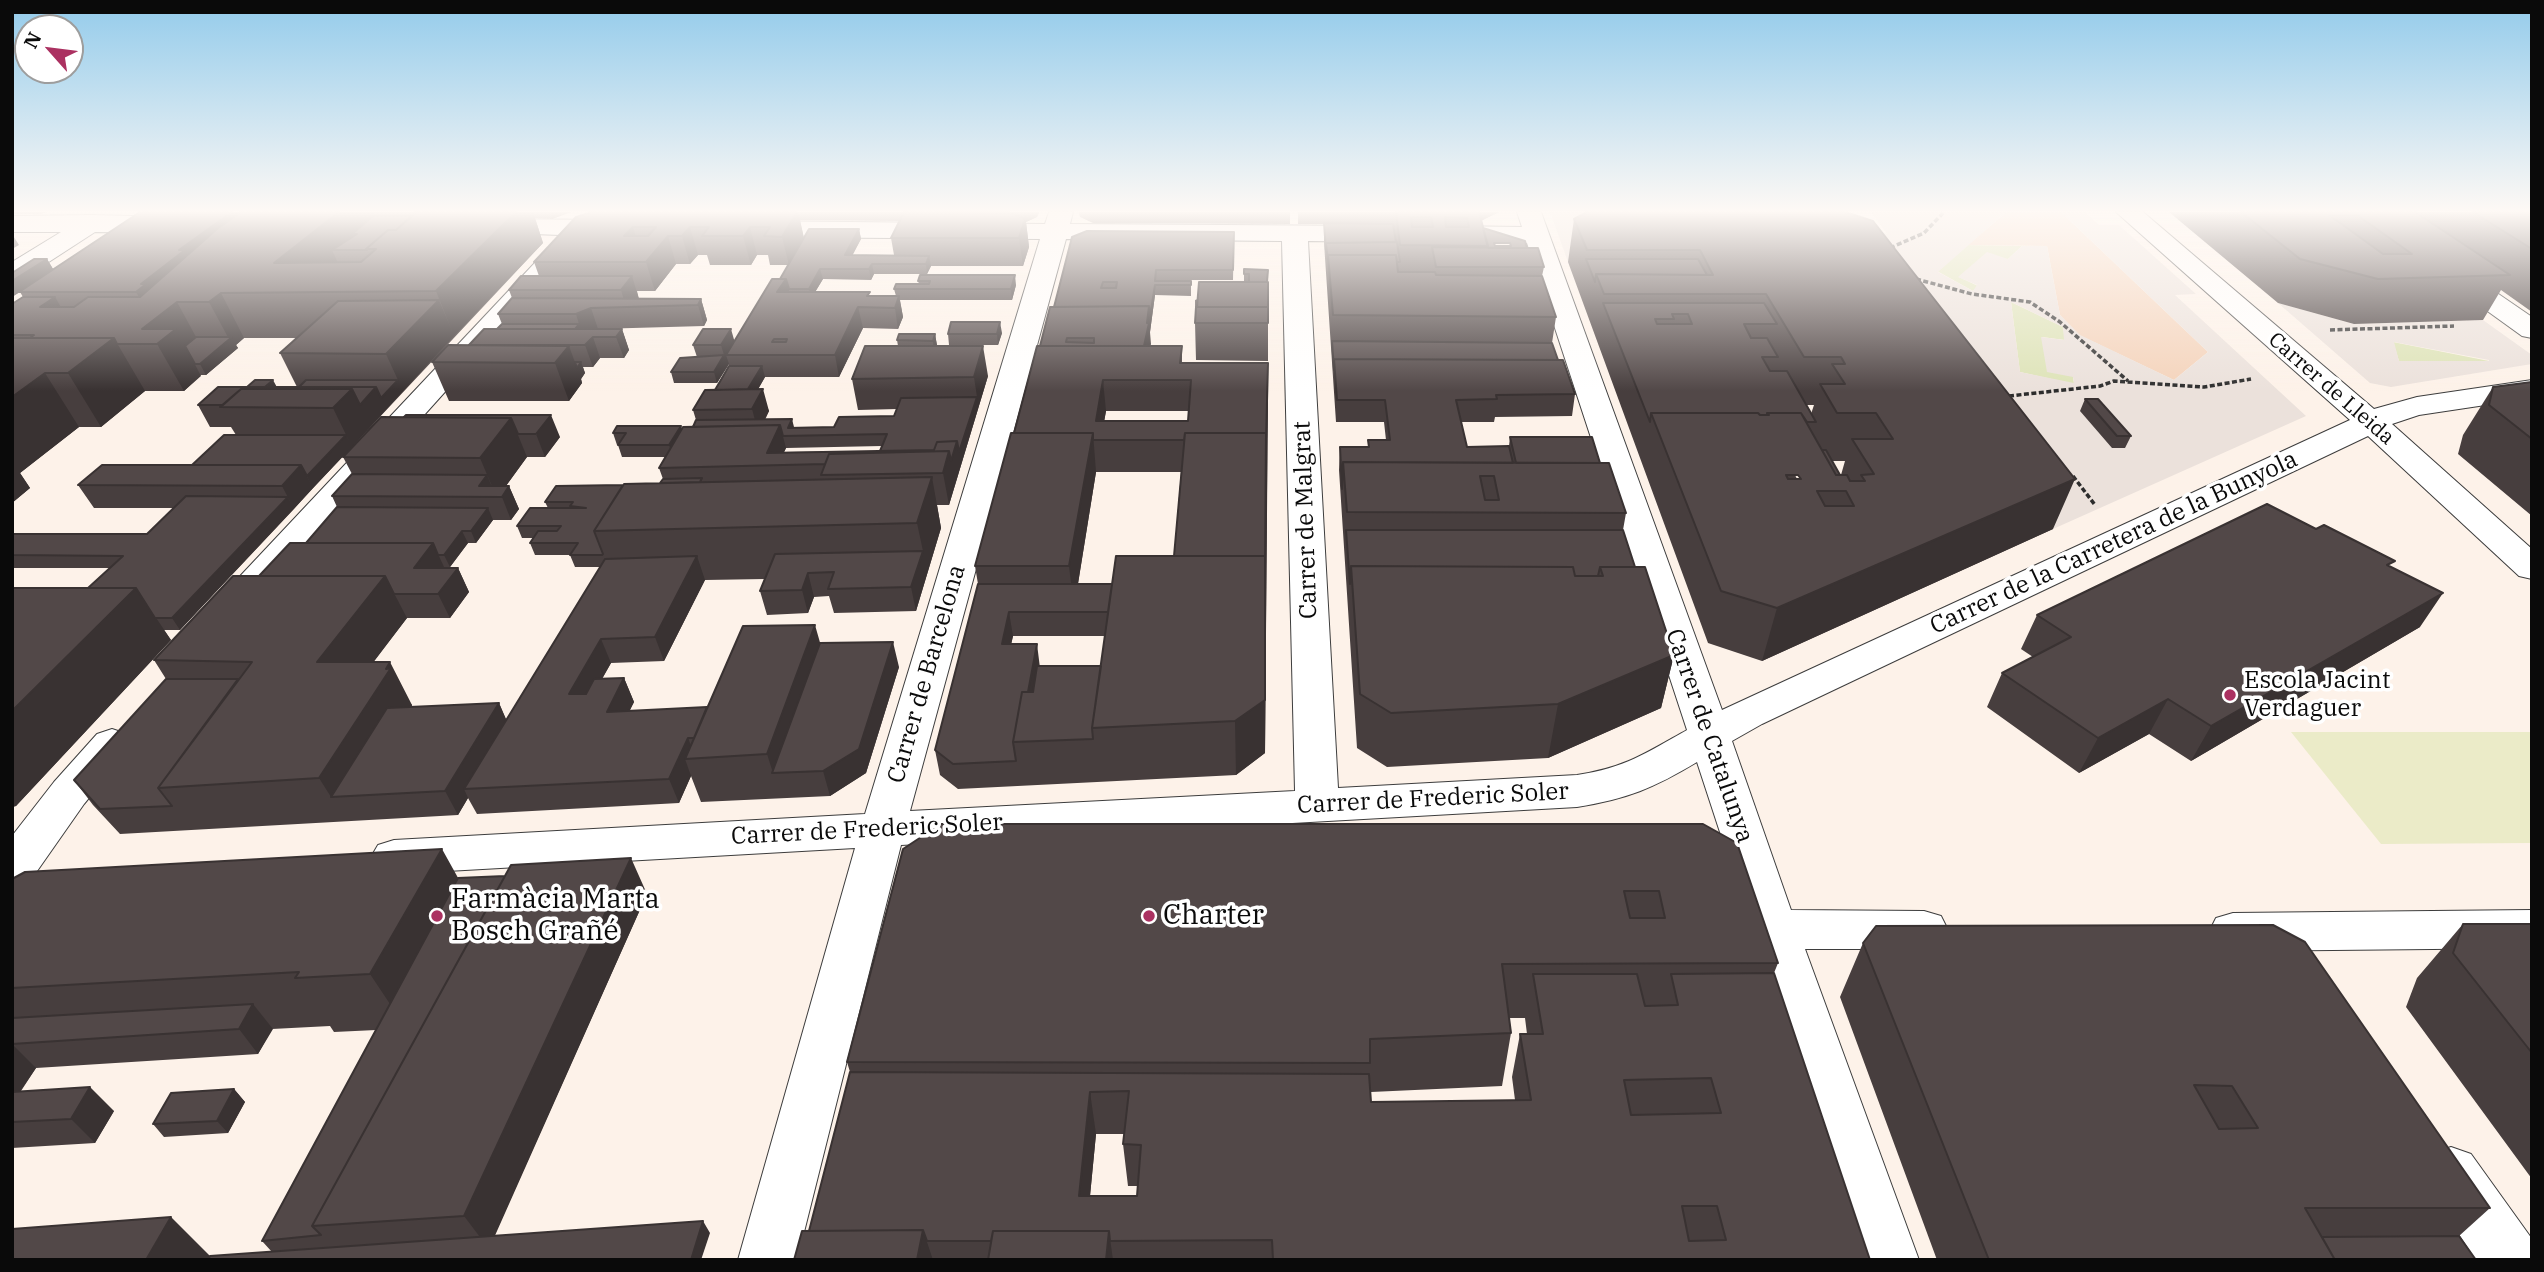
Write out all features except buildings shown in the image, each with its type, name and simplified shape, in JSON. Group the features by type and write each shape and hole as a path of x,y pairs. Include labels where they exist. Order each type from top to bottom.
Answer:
{"street":[{"path":"201,641 542,271"},
{"name":"Carrer de Barcelona","path":"766,1260 883,830 1044,271"},
{"name":"Carrer de Malgrat","path":"1297,271 1317,806"},
{"name":"Carrer de Catalunya","path":"1550,271 1890,1260"},
{"name":"Carrer de Lleida","path":"2196,271 2532,568"},
{"path":"2448,271 2532,330"},
{"name":"Carrer de la Carretera de la Bunyola","path":"1710,736 1757,710 2371,423 2417,405 2532,389"},
{"path":"25,876 69,793 131,722"},
{"name":"Carrer de Frederic Soler","path":"355,859 1577,791 1611,786 1640,776 1710,736"},
{"path":"1774,929 1972,930"},
{"path":"2191,931 2532,929"},
{"path":"2286,932 2317,978"},
{"path":"2426,1136 2511,1260"}],"path":[{"path":"1910,271 1925,290"},
{"path":"1916,279 1972,294 2030,302 2060,322 2128,381"},
{"path":"2324,330 2463,326"},
{"path":"2017,406 2009,396 2128,381 2204,387 2251,379"},
{"path":"2066,468 2099,509"}],"green space":[{"path":"1938,271 1974,271 1959,277 1978,286 1973,291"},
{"path":"2011,302 2063,327 2065,340 2042,337 2073,377 2074,384 2020,372"},
{"path":"2393,342 2494,362 2399,361"},
{"path":"2291,732 2532,732 2532,843 2381,844"}],"sand":[{"path":"2052,271 2123,271 2208,352 2174,380 2079,335 2060,315"}],"shaded area":[{"path":"1585,271 1939,271 1973,291 1977,285 1958,277 1965,271 2052,271 2060,315 2080,335 2174,380 2208,352 2123,271 2171,271 2196,294 2175,295 2306,416 2053,529","holes":["2011,302 2063,327 2064,340 2041,337 2047,372 2073,377 2074,383 2020,372"]},
{"path":"2278,303 2354,324 2483,320 2532,355 2532,364 2391,387 2370,383","holes":["2394,342 2489,360 2399,361"]}],"place":[{"name":"Escola Jacint Verdaguer","path":"2230,695"},
{"name":"Farmàcia Marta Bosch Grañé","path":"437,916"},
{"name":"Charter","path":"1149,916"}]}
